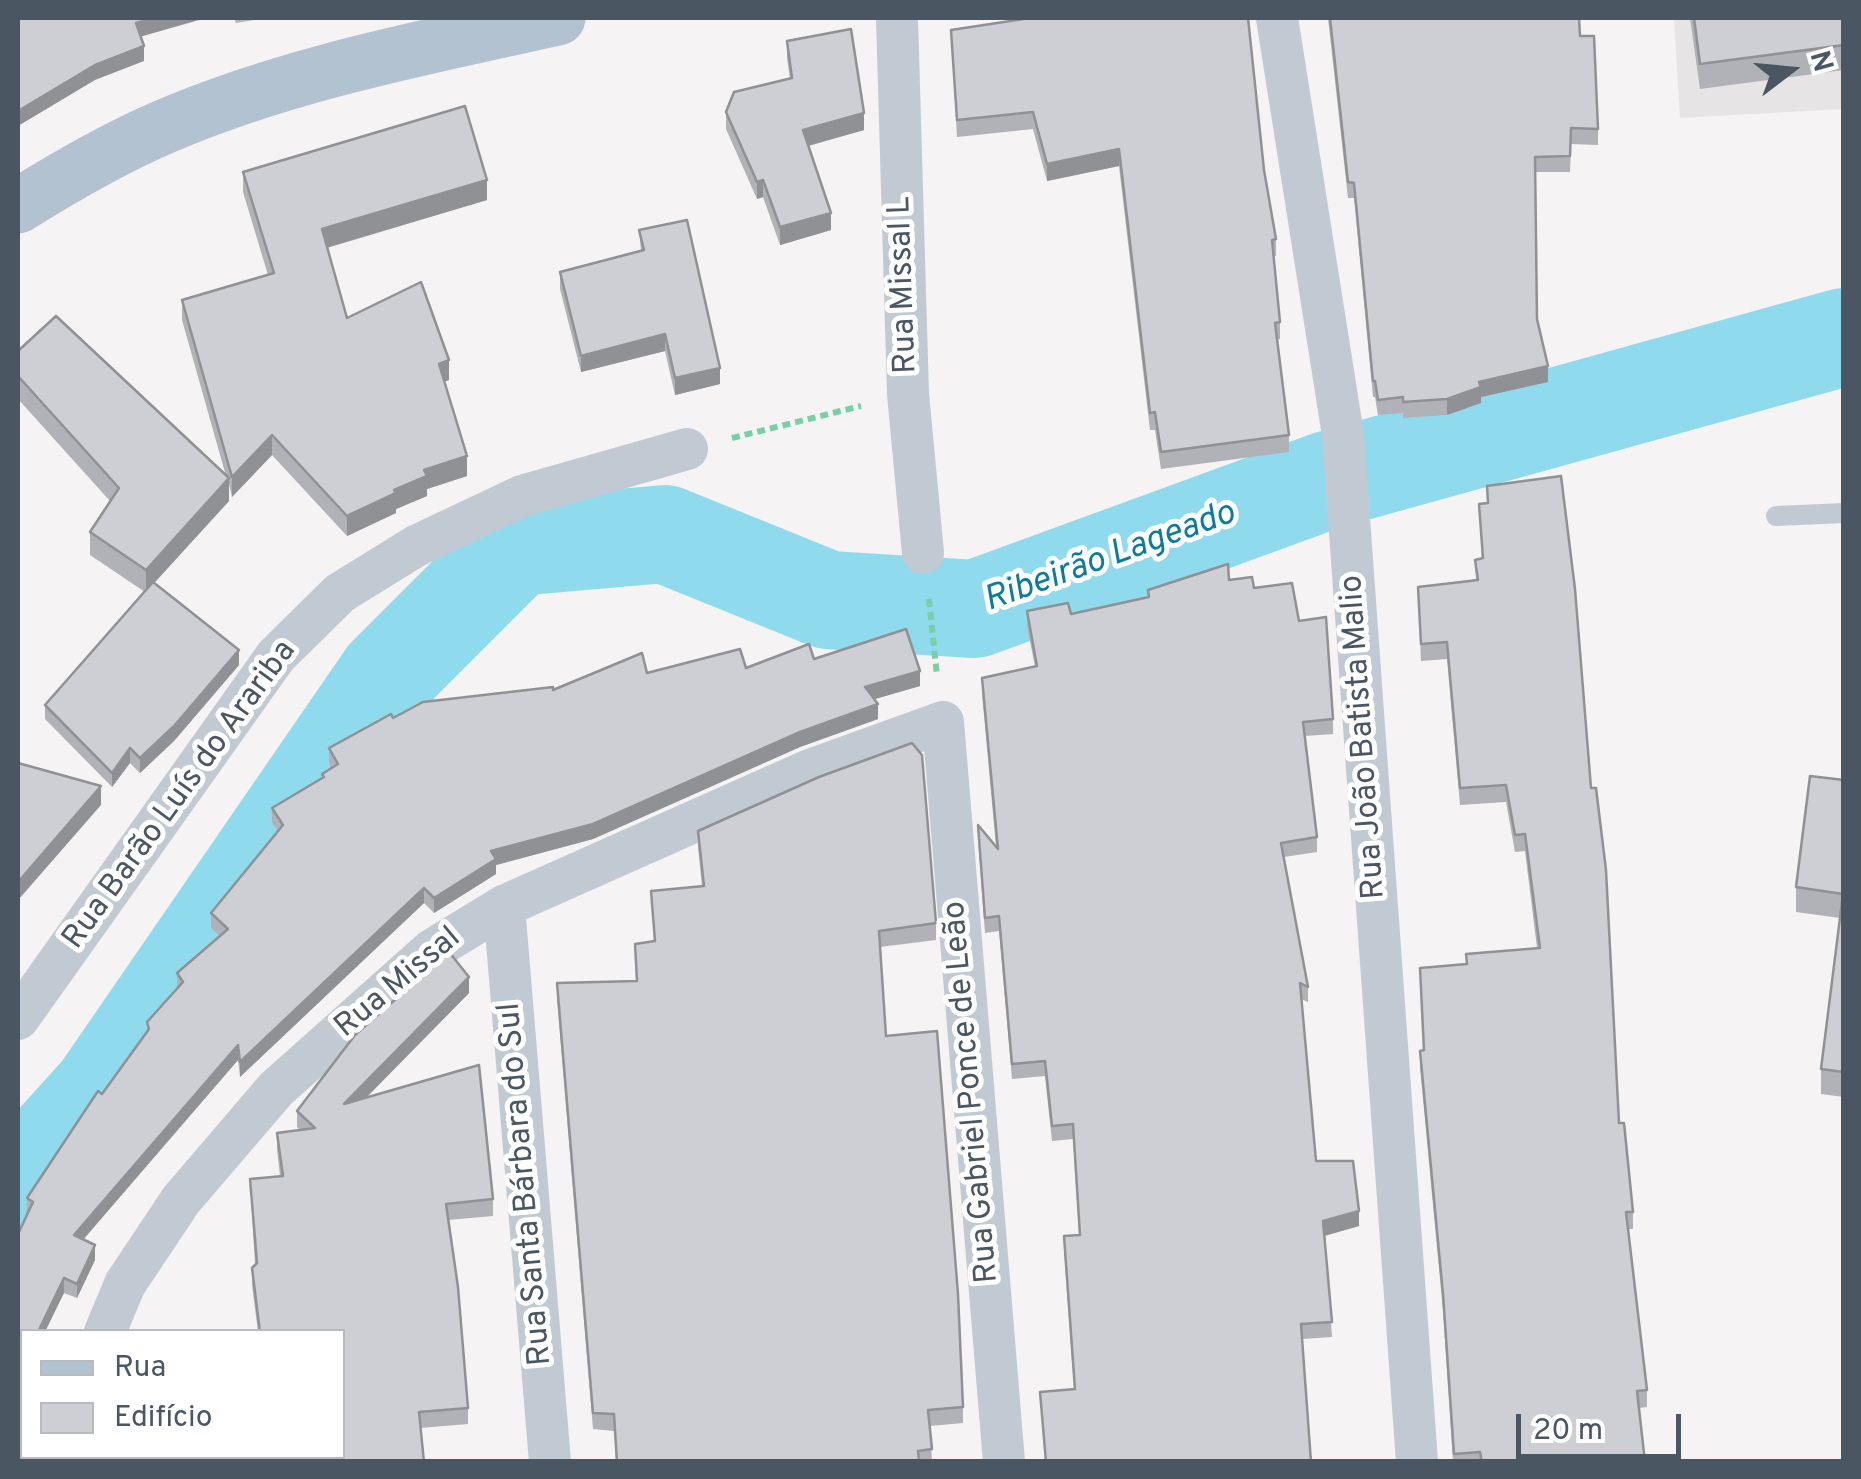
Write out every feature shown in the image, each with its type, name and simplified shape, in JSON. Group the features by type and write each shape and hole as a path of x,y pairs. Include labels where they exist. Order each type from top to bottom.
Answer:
{"main road":[{"path":"18,206 81,166 168,125 265,90 430,46 558,18"}],"street":[{"name":"Rua Missal L","path":"897,18 908,394 924,553"},
{"name":"Rua João Batista Malio","path":"1277,18 1343,435 1416,1462"},
{"name":"Rua Barão Luís do Arariba","path":"18,1018 276,656 340,593 416,546 522,496 687,449"},
{"name":"Rua Missal","path":"107,1329 125,1284 181,1200 276,1089 432,950 504,906 942,713"},
{"name":"Rua Gabriel Ponce de Leão","path":"942,713 1004,1462"},
{"name":"Rua Santa Bárbara do Sul","path":"504,906 550,1462"}],"lane":[{"path":"1776,516 1844,513"}],"path":[{"path":"687,449 871,403"},
{"path":"924,553 942,713"}],"shaded area":[{"path":"1674,18 1843,18 1843,109 1680,118"}],"building":[{"path":"18,18 154,18 136,23 144,46 95,65 18,111"},
{"path":"1030,18 1248,18 1264,170 1276,239 1272,240 1280,322 1275,323 1289,435 1161,452 1155,412 1150,413 1119,149 1047,164 1033,112 957,120 951,30"},
{"path":"1330,18 1579,18 1580,36 1594,36 1598,129 1571,128 1570,156 1535,157 1537,319 1548,366 1479,382 1481,387 1447,399 1378,400 1354,183 1348,182"},
{"path":"1694,18 1844,18 1844,45 1700,64"},
{"path":"851,29 864,113 803,130 831,213 780,227 763,180 757,182 726,112 734,92 792,78 787,41"},
{"path":"465,106 487,180 322,229 347,318 421,282 449,360 439,364 467,456 424,470 427,476 347,516 272,435 232,477 182,300 274,273 243,172"},
{"path":"687,220 720,368 675,378 665,334 581,356 560,272 644,250 639,230"},
{"path":"56,316 229,478 146,570 90,532 119,488 18,376 18,351"},
{"path":"1561,476 1575,589 1591,788 1596,788 1606,870 1619,1123 1624,1123 1633,1212 1626,1212 1647,1390 1637,1391 1645,1462 1482,1462 1480,1452 1454,1454 1420,1051 1424,1050 1420,968 1467,964 1466,954 1540,948 1525,834 1515,835 1506,785 1460,788 1447,642 1421,644 1418,587 1478,580 1475,560 1483,558 1479,504 1488,503 1487,486"},
{"path":"1228,564 1229,580 1252,577 1254,588 1292,583 1299,621 1326,617 1333,719 1303,722 1317,837 1281,843 1308,987 1300,983 1316,1161 1353,1161 1359,1211 1323,1221 1332,1322 1301,1324 1311,1462 1046,1462 1040,1392 1075,1389 1064,1236 1080,1235 1073,1124 1052,1126 1045,1061 1012,1064 999,916 985,918 978,825 998,849 982,678 1037,666 1027,611 1068,603 1071,614 1149,597 1148,590"},
{"path":"153,582 239,650 174,726 140,758 130,748 112,773 45,705"},
{"path":"906,629 920,671 865,687 878,704 800,732 593,824 491,851 496,859 434,898 424,888 240,1062 238,1045 74,1235 95,1245 77,1284 64,1278 39,1329 20,1329 18,1406 18,1234 33,1202 27,1198 98,1091 102,1094 149,1029 147,1022 183,982 177,973 228,929 211,913 283,825 272,808 324,777 322,774 338,764 329,748 391,714 393,718 423,702 553,690 642,653 647,673 740,649 746,668 809,644 814,659"},
{"path":"912,743 922,755 936,923 879,931 886,1036 937,1031 963,1407 928,1410 932,1449 918,1451 919,1462 617,1462 614,1414 593,1413 557,983 637,981 635,944 655,941 651,891 704,886 698,831 819,777"},
{"path":"18,763 101,786 18,882"},
{"path":"1810,776 1844,780 1844,1072 1821,1069 1843,894 1796,887"},
{"path":"449,952 469,977 344,1104 479,1065 493,1199 446,1204 458,1287 468,1408 419,1412 424,1462 83,1462 345,1459 345,1329 260,1329 252,1268 257,1263 250,1179 283,1176 277,1133 315,1128 297,1111 355,1035"},
{"path":"20,1421 20,1459 47,1462 18,1462"}],"waterway":[{"name":"Ribeirão Lageado","path":"18,1183 101,1091 386,677 516,547 665,534 828,600 975,609 1328,480 1844,337"}]}
